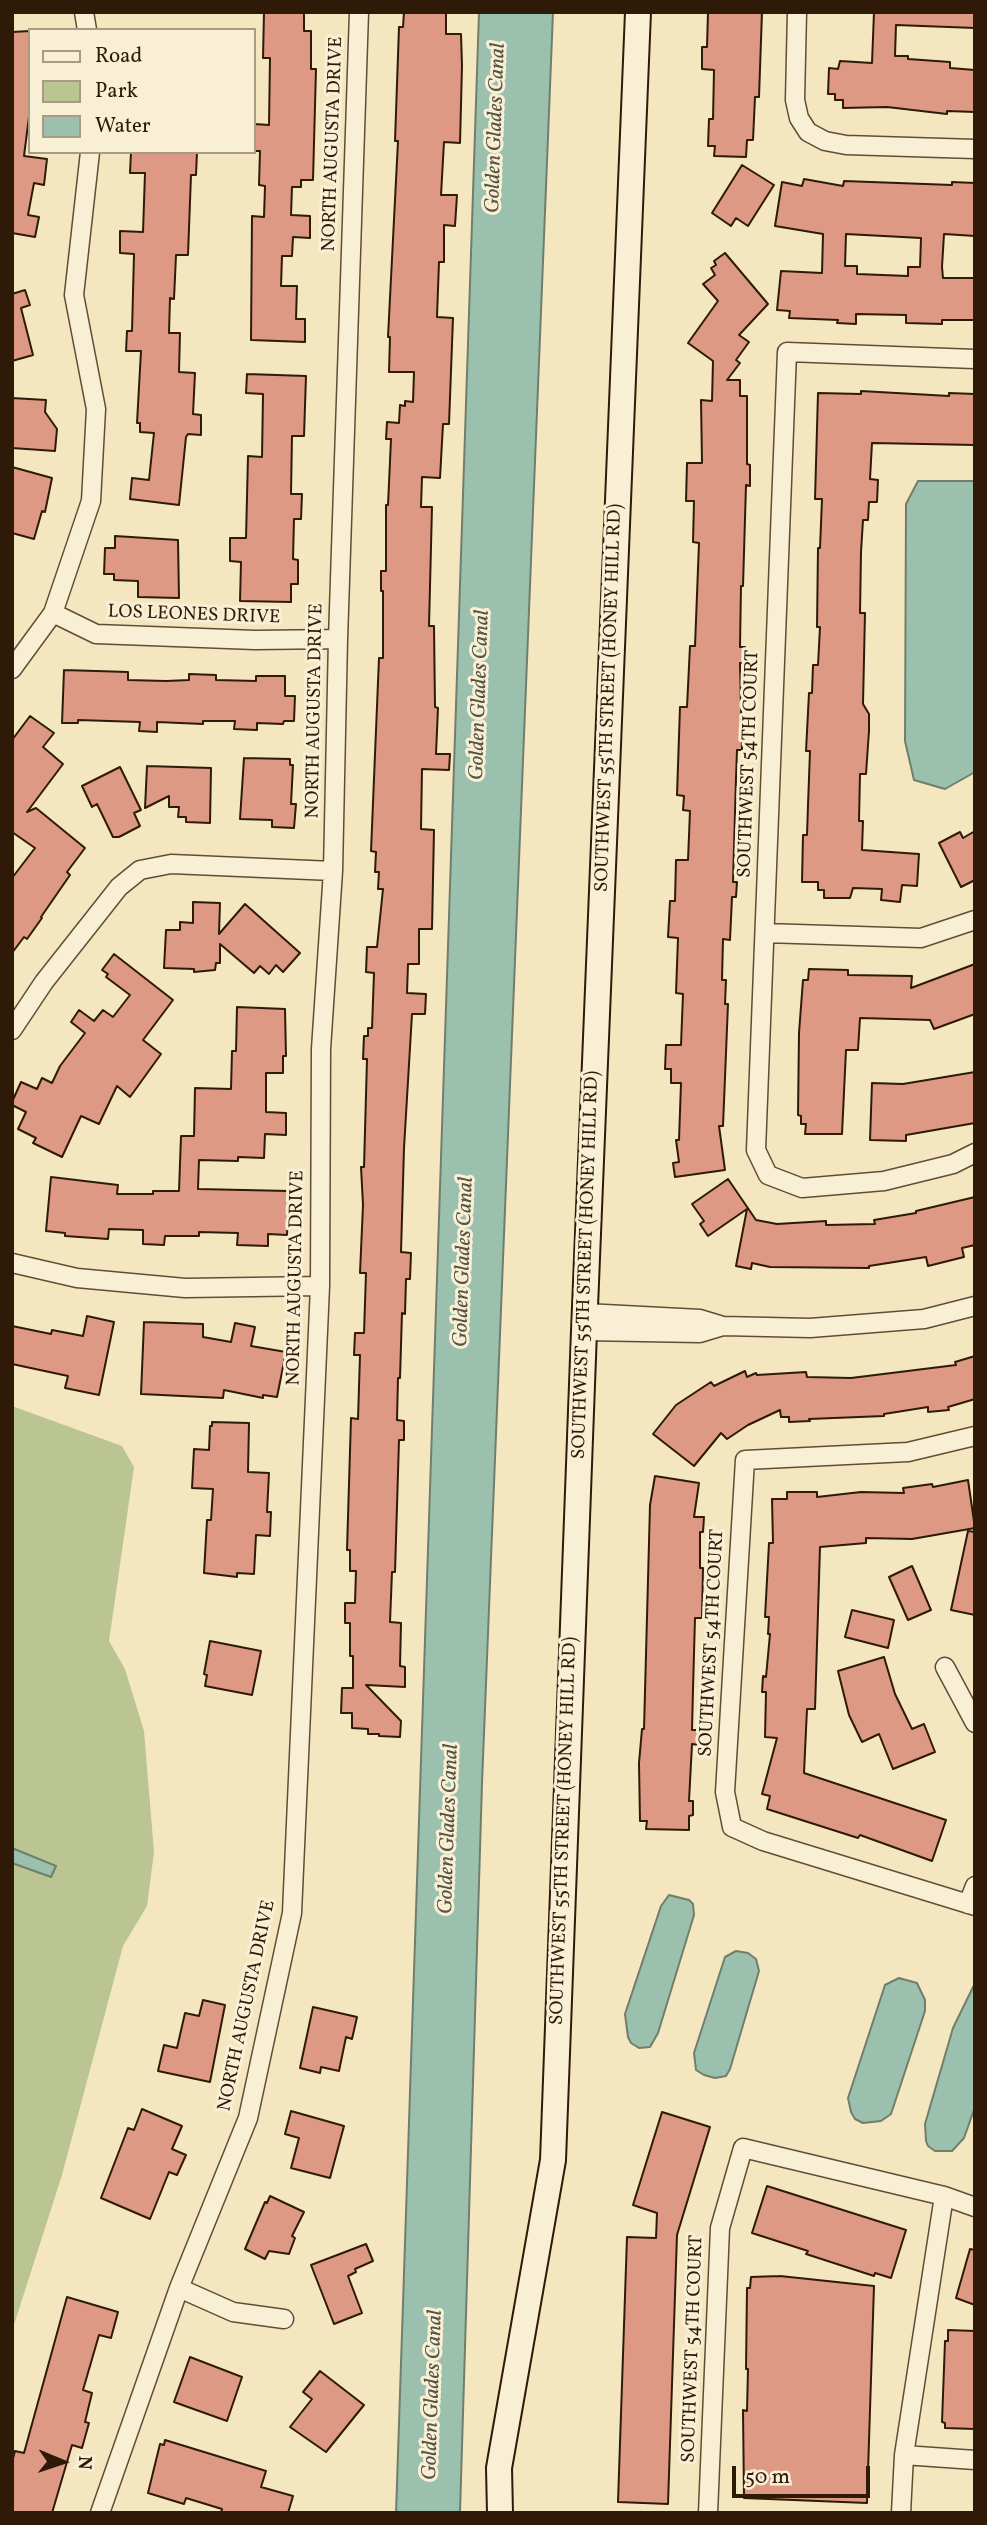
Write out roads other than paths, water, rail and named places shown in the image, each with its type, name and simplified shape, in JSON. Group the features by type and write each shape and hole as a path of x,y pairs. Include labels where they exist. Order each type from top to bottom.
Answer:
{"street":[{"name":"NORTH AUGUSTA DRIVE","path":"100,2513 179,2288 248,2118 292,1913 320,1286 321,1049 333,871 359,12"},
{"name":"SOUTHWEST 55TH STREET (HONEY HILL RD)","path":"500,2513 499,2468 553,2160 638,12"},
{"path":"797,12 795,100 799,118 808,132 825,141 846,145 975,149"},
{"path":"12,669 53,613 91,501 96,409 74,295 90,154"},
{"name":"SOUTHWEST 54TH COURT","path":"975,359 787,352 756,1150 768,1175 802,1188 884,1181 953,1164 975,1153"},
{"name":"LOS LEONES DRIVE","path":"53,613 96,634 255,640 338,639"},
{"path":"12,1030 44,982 119,887 140,870 172,864 333,871"},
{"path":"765,933 921,938 975,920"},
{"path":"12,1263 77,1278 185,1288 320,1286"},
{"path":"585,1322 700,1333 723,1326 810,1328 924,1319 975,1306"},
{"name":"SOUTHWEST 54TH COURT","path":"971,1905 763,1841 732,1827 725,1792 745,1460 908,1452 975,1436"},
{"path":"945,1667 975,1723"},
{"path":"971,1905 975,1886"},
{"name":"SOUTHWEST 54TH COURT","path":"708,2513 720,2228 743,2148 944,2196"},
{"path":"901,2513 904,2455 944,2196 975,2207"},
{"path":"179,2288 233,2312 284,2319"},
{"path":"904,2455 975,2460"}],"water":[{"name":"Golden Glades Canal","path":"479,12 553,12 482,1783 460,2513 396,2513"},
{"path":"918,481 975,481 975,772 945,789 914,780 905,741 906,504"},
{"path":"12,1848 56,1866 51,1877 12,1863"},
{"path":"669,1895 689,1900 693,1904 694,1915 658,2033 650,2047 639,2048 631,2043 628,2037 625,2014 661,1906"},
{"path":"736,1951 748,1953 756,1959 759,1971 730,2069 726,2076 715,2078 696,2070 694,2053 725,1957"},
{"path":"899,1978 917,1983 925,2000 925,2011 891,2114 881,2121 863,2123 855,2119 848,2098 885,1985"},
{"path":"975,1983 975,2107 964,2138 952,2151 935,2151 926,2141 925,2124 953,2028"}]}
